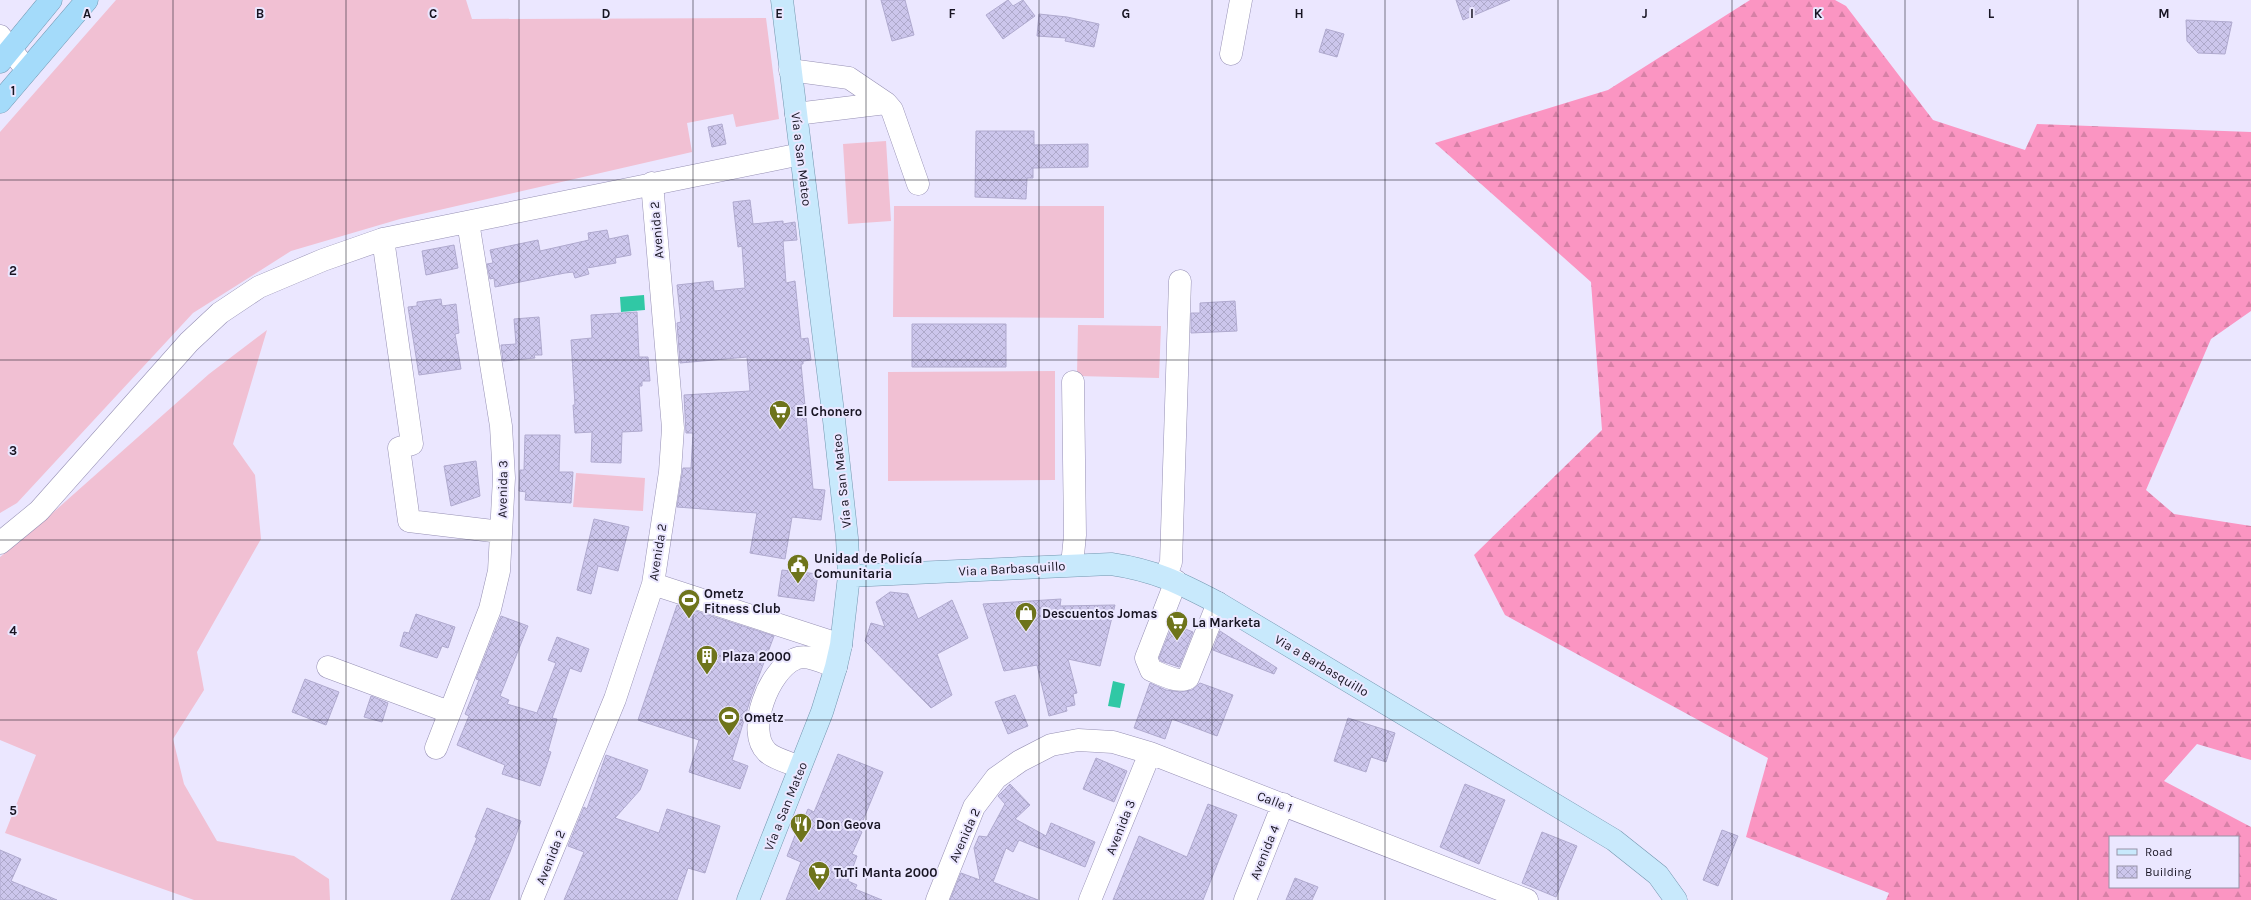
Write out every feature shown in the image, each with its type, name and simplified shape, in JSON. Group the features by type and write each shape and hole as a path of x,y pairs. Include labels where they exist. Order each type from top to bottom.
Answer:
{"highway":[{"path":"3,53 51,0"},
{"path":"0,102 87,0"}],"main road":[{"name":"Vía a San Mateo","path":"748,900 822,712 841,645 849,576 847,538 836,436 782,0"},
{"name":"Via a Barbasquillo","path":"849,576 1111,564 1171,579 1218,603 1614,840 1658,875 1676,900"}],"street":[{"path":"1231,54 1242,0"},
{"path":"3,53 22,76"},
{"path":"790,70 849,78 886,103 892,110 918,184"},
{"path":"796,114 886,103"},
{"path":"0,543 40,512 189,342 220,313 258,287 323,260 383,239 652,183 801,154"},
{"name":"Avenida 2","path":"532,900 615,699 653,584 670,472 673,428 652,183"},
{"name":"Avenida 3","path":"436,748 490,608 499,571 504,478 501,426 468,222"},
{"path":"383,239 412,444 399,448 409,521 501,532"},
{"path":"1180,281 1170,562 1171,579 1146,658 1151,670 1178,680 1188,678 1218,603"},
{"path":"1072,565 1075,535 1073,382"},
{"path":"653,584 841,645"},
{"path":"800,767 767,753 759,742 759,714 776,676 795,658 806,657 836,667"},
{"path":"328,667 449,712"},
{"name":"Calle 1","path":"1020,761 1051,745 1078,740 1113,742 1150,753 1527,900"},
{"name":"Avenida 3","path":"1090,900 1150,753"},
{"name":"Avenida 2","path":"937,900 974,807 996,778 1020,761"},
{"name":"Avenida 4","path":"1245,900 1283,804"}],"shaded area":[{"path":"116,0 466,0 472,19 766,18 779,119 736,127 733,114 687,123 692,152 400,219 291,251 193,313 17,503 0,513 0,132"},
{"path":"886,141 891,221 848,224 843,144"},
{"path":"894,206 1104,206 1104,318 893,317"},
{"path":"644,295 645,310 621,312 620,297"},
{"path":"1078,325 1161,326 1159,378 1077,376"},
{"path":"267,330 233,444 255,475 261,539 197,652 204,690 173,739 184,784 217,841 294,856 329,879 330,900 194,900 5,833 36,755 0,740 0,557 39,525 209,374"},
{"path":"1055,371 1055,480 888,481 888,372"},
{"path":"576,473 645,478 643,511 573,507"},
{"path":"1113,681 1125,684 1120,708 1108,706"}],"green space":[{"path":"1750,0 1835,0 1846,6 1933,120 2025,150 2037,124 2251,132 2251,311 2211,339 2146,490 2174,514 2251,526 2251,760 2197,744 2164,781 2251,827 2251,900 1886,900 1889,893 1746,837 1768,758 1505,615 1474,555 1602,430 1591,282 1435,143 1608,90"}],"building":[{"path":"881,0 905,0 914,35 892,41"},
{"path":"1008,0 1013,6 1023,0 1035,16 1003,39 986,15"},
{"path":"1456,0 1510,0 1463,20"},
{"path":"1039,14 1067,17 1099,24 1094,47 1065,41 1066,38 1037,36"},
{"path":"2186,20 2232,22 2225,54 2198,53 2187,41"},
{"path":"1326,29 1344,34 1337,57 1319,52"},
{"path":"722,124 726,144 712,147 708,127"},
{"path":"976,131 1034,131 1034,145 1088,144 1088,167 1033,168 1033,178 1027,178 1026,199 975,197"},
{"path":"750,200 753,224 783,221 783,224 795,222 797,240 783,241 786,283 795,281 801,339 808,338 811,360 803,361 803,364 801,364 813,489 825,490 821,520 792,517 785,559 750,553 757,513 677,507 683,468 691,468 693,433 686,433 684,395 750,391 747,357 680,363 677,323 681,322 677,285 713,281 714,291 745,288 742,246 738,247 733,202"},
{"path":"607,230 609,239 628,235 631,255 615,258 616,263 587,268 589,274 575,278 573,272 495,287 494,278 490,279 487,264 493,263 490,250 538,240 540,251 589,240 588,233"},
{"path":"454,245 458,268 426,275 422,251"},
{"path":"441,299 442,306 456,304 459,333 455,334 461,369 419,375 408,307 417,306 417,302"},
{"path":"1235,301 1237,331 1191,333 1191,313 1200,313 1200,303"},
{"path":"637,312 639,357 648,357 650,381 642,381 642,386 639,386 642,431 622,432 621,463 591,462 592,432 575,433 573,405 575,405 571,340 592,338 591,315"},
{"path":"539,317 542,355 534,355 535,358 503,361 501,345 516,344 514,319"},
{"path":"912,324 1006,324 1006,367 912,367"},
{"path":"525,435 560,435 559,472 573,472 571,503 525,500 526,492 519,491 520,470 524,470"},
{"path":"476,461 480,496 451,506 444,466"},
{"path":"594,519 629,527 618,571 598,566 591,594 577,590"},
{"name":"Unidad de Policía Comunitaria","path":"782,570 818,574 814,601 778,596"},
{"path":"890,592 908,594 918,619 952,600 968,638 937,654 952,695 931,708 865,641 871,623 885,627 876,602"},
{"path":"1061,599 1060,606 1115,605 1100,666 1068,659 1077,693 1073,694 1075,705 1066,707 1067,711 1049,716 1037,665 1004,671 983,604"},
{"name":"Plaza 2000","path":"677,605 774,636 751,697 732,760 748,766 740,789 689,772 699,740 638,720"},
{"path":"416,614 455,627 448,648 442,646 437,658 400,646 404,632 409,633"},
{"path":"501,616 528,626 500,696 509,700 507,704 537,713 556,663 548,660 557,637 589,649 581,672 570,668 552,718 557,719 548,751 551,752 540,786 502,774 505,765 457,745 469,716 465,714 479,680 476,679"},
{"path":"1173,624 1193,632 1179,667 1161,661 1159,658"},
{"path":"1220,631 1277,668 1274,674 1213,650"},
{"path":"305,679 339,692 326,725 292,712"},
{"path":"1150,683 1166,690 1180,692 1192,690 1200,683 1233,695 1217,736 1172,719 1165,739 1134,728"},
{"path":"1015,695 1028,726 1008,734 995,702"},
{"path":"371,696 388,703 382,722 364,717"},
{"path":"1348,718 1395,733 1386,762 1371,757 1366,772 1334,761"},
{"path":"838,754 883,772 859,830 862,832 852,854 857,856 848,881 857,885 855,889 882,900 786,900 801,862 787,856 799,825 801,825 808,809 814,812"},
{"path":"606,755 648,770 640,790 615,818 659,833 667,809 720,826 705,873 688,868 677,900 564,900 584,852 568,846 584,807 587,809"},
{"path":"1096,758 1127,771 1114,802 1083,789"},
{"path":"1010,784 1030,805 1015,819 1046,836 1051,823 1095,842 1085,867 1019,840 1013,852 1006,848 993,882 1038,900 950,900 961,873 980,880 974,848 979,836 987,837 1005,804 998,796"},
{"path":"1465,784 1505,800 1479,864 1440,847"},
{"path":"1208,804 1237,815 1203,900 1113,900 1139,836 1187,857"},
{"path":"487,808 521,821 510,852 489,900 451,900 477,838 475,837"},
{"path":"1722,830 1738,836 1718,886 1703,880"},
{"path":"1542,832 1577,846 1556,897 1522,883"},
{"path":"0,850 21,859 11,881 57,900 0,900"},
{"path":"1295,878 1318,887 1312,900 1286,900"}],"place":[{"name":"El Chonero","path":"780,430"},
{"name":"Unidad de Policía Comunitaria","path":"798,584"},
{"name":"Ometz Fitness Club","path":"689,620"},
{"name":"Descuentos Jomas","path":"1026,632"},
{"name":"La Marketa","path":"1177,642"},
{"name":"Plaza 2000","path":"707,676"},
{"name":"Ometz","path":"729,736"},
{"name":"Don Geova","path":"801,844"},
{"name":"TuTi Manta 2000","path":"819,892"}]}
